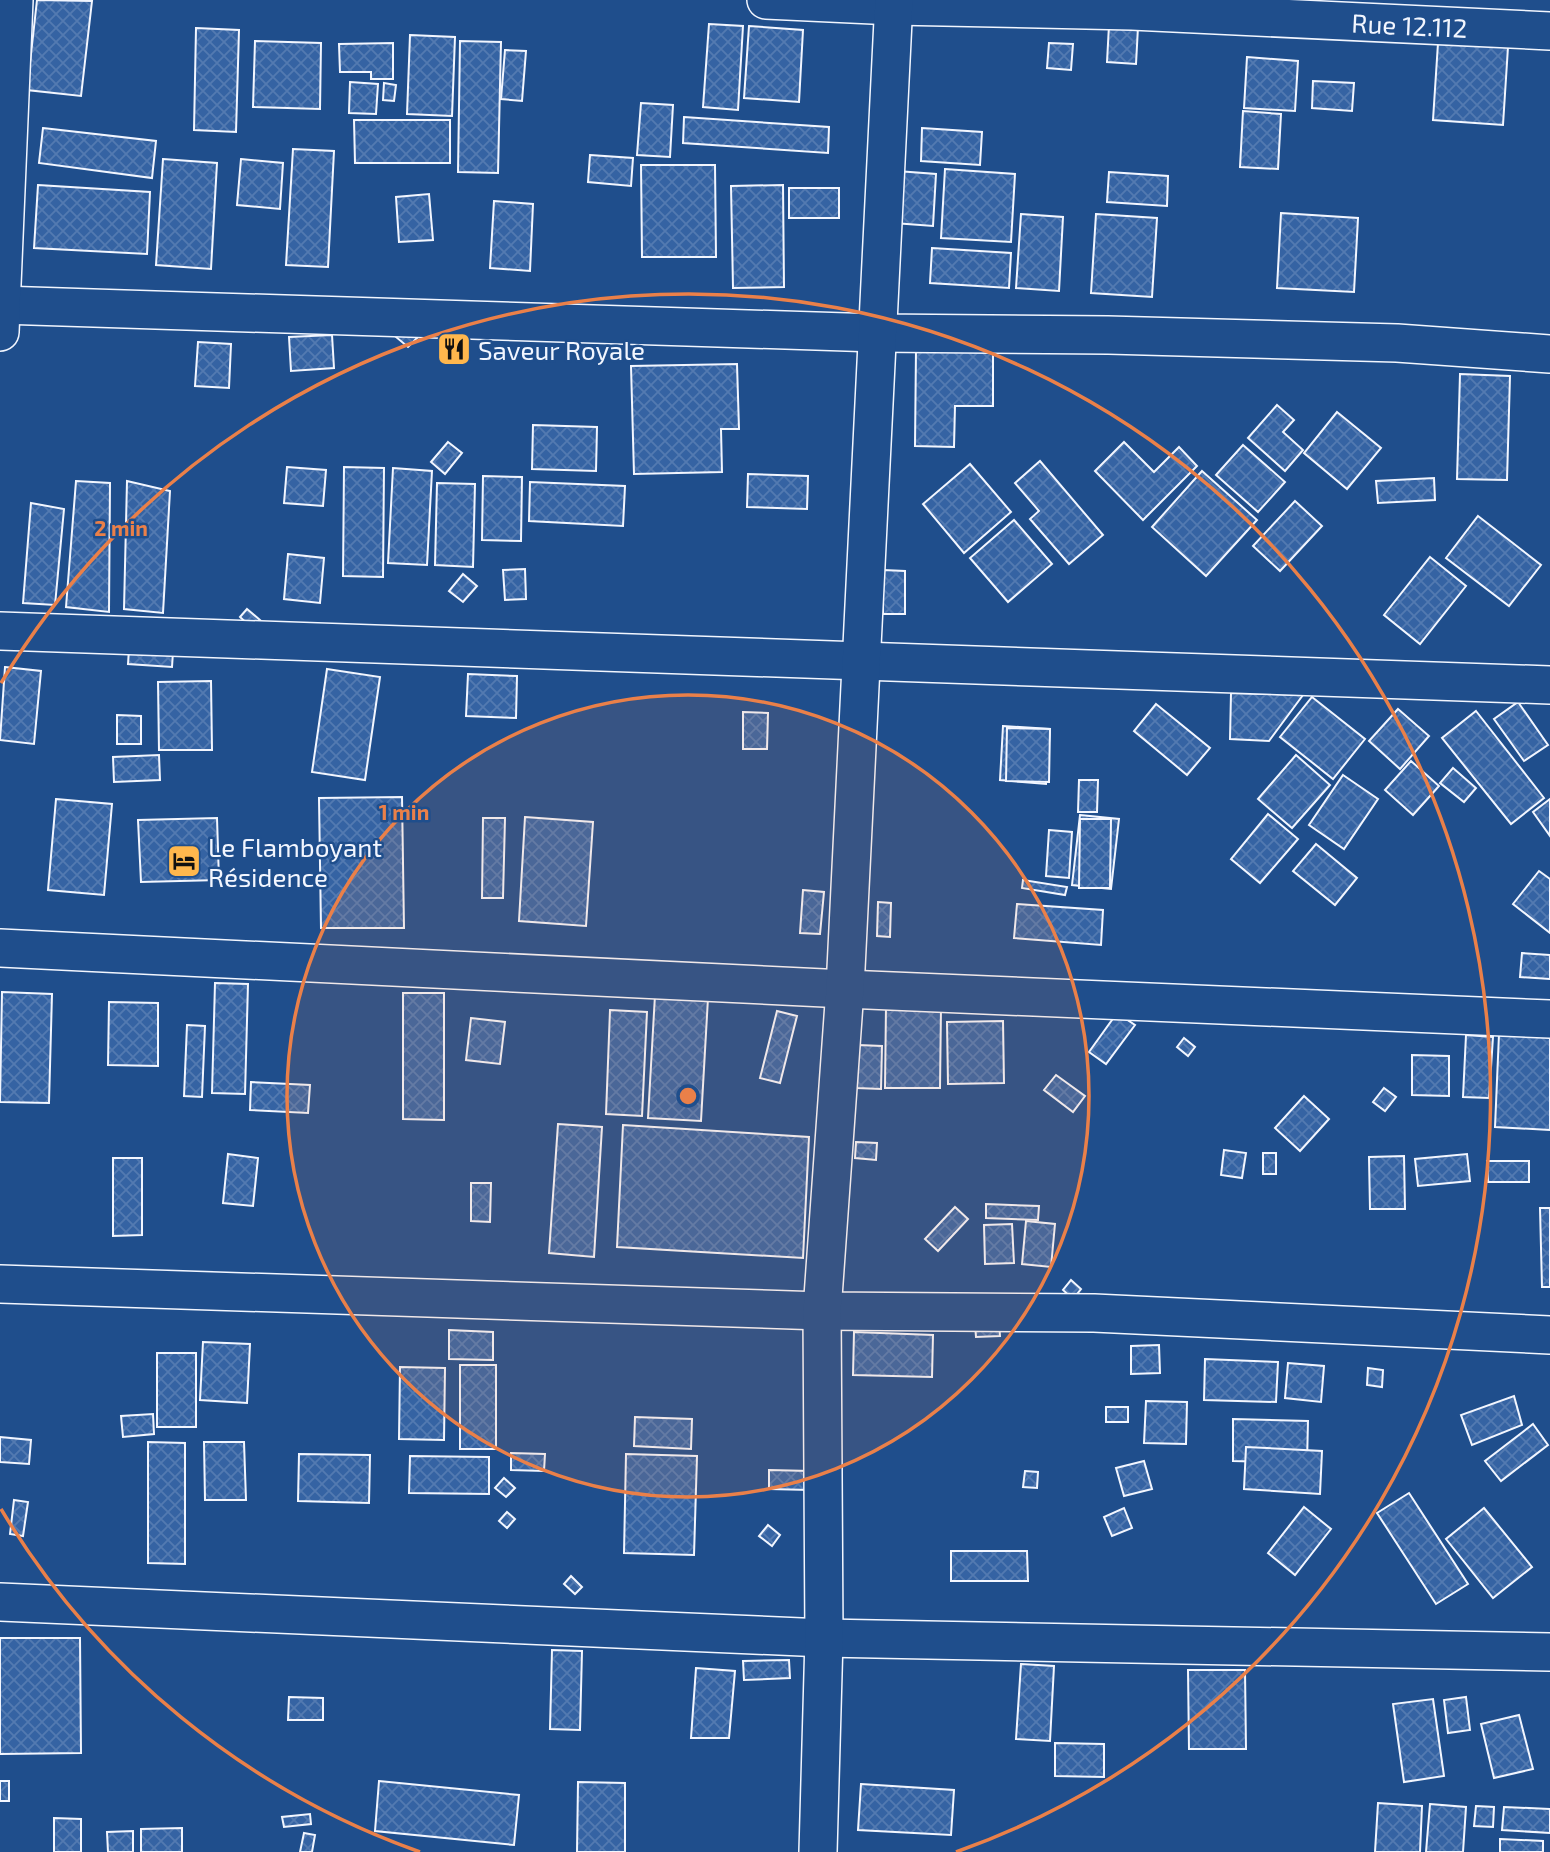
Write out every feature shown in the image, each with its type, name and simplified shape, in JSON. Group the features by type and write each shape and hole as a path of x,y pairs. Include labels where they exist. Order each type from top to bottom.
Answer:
{"street":[{"path":"0,332 13,0"},
{"name":"Rue 12.112","path":"766,0 1132,11 1550,31"},
{"path":"818,1852 824,1638 822,1311 845,989 894,3"},
{"path":"0,304 877,333 1108,335 1369,342 1550,354"},
{"path":"0,631 1550,685"},
{"path":"0,948 845,989 1550,1019"},
{"path":"0,1284 822,1311 1094,1312 1550,1335"},
{"path":"0,1602 824,1638 1550,1652"}],"building":[{"path":"37,0 92,1 81,96 27,90"},
{"path":"709,24 743,26 738,110 703,107"},
{"path":"1109,25 1138,27 1136,64 1107,62"},
{"path":"749,26 803,30 799,102 744,98"},
{"path":"196,28 239,30 236,132 194,130"},
{"path":"410,35 455,37 452,116 407,114"},
{"path":"255,41 321,43 320,109 253,107"},
{"path":"460,41 501,42 498,173 458,172"},
{"path":"393,43 393,79 371,79 371,72 340,72 339,44"},
{"path":"1049,43 1073,44 1071,70 1047,68"},
{"path":"1438,43 1508,47 1503,125 1433,120"},
{"path":"505,50 526,51 522,101 501,99"},
{"path":"1247,57 1298,61 1295,111 1244,108"},
{"path":"1313,81 1354,83 1352,111 1312,108"},
{"path":"350,82 378,84 376,114 349,113"},
{"path":"384,83 396,85 394,101 383,100"},
{"path":"641,103 673,105 670,157 637,155"},
{"path":"1243,111 1281,114 1278,169 1240,167"},
{"path":"684,117 829,127 828,153 683,143"},
{"path":"354,120 450,120 450,163 355,163"},
{"path":"43,128 156,141 152,178 39,163"},
{"path":"922,128 982,132 980,165 921,161"},
{"path":"293,149 334,151 328,267 286,265"},
{"path":"590,155 633,158 631,186 588,182"},
{"path":"163,159 217,163 211,269 156,265"},
{"path":"241,159 283,163 280,209 237,205"},
{"path":"641,165 715,165 716,257 642,257"},
{"path":"945,169 1015,174 1011,242 941,238"},
{"path":"897,171 936,174 933,226 894,223"},
{"path":"1109,172 1168,176 1167,206 1107,202"},
{"path":"38,185 150,192 147,254 34,248"},
{"path":"783,185 784,287 733,288 731,186"},
{"path":"789,188 839,188 839,218 789,218"},
{"path":"429,194 433,240 399,242 396,197"},
{"path":"494,201 533,204 530,271 490,268"},
{"path":"1281,213 1358,218 1354,292 1277,288"},
{"path":"1021,214 1063,217 1059,291 1016,288"},
{"path":"1096,214 1157,218 1152,297 1091,293"},
{"path":"932,248 1011,253 1009,288 930,283"},
{"path":"408,324 420,335 408,347 396,337"},
{"path":"332,335 334,368 291,371 289,337"},
{"path":"198,342 231,344 229,388 195,386"},
{"path":"916,349 993,351 993,406 955,406 954,447 915,446"},
{"path":"737,364 739,429 721,429 722,472 634,474 631,366"},
{"path":"1460,374 1510,376 1507,480 1457,479"},
{"path":"1277,405 1294,420 1283,432 1303,450 1285,471 1248,438"},
{"path":"1337,412 1381,448 1347,489 1304,453"},
{"path":"533,425 597,427 596,471 532,469"},
{"path":"448,442 462,453 445,474 431,462"},
{"path":"1124,442 1154,472 1179,447 1197,466 1143,520 1095,471"},
{"path":"1243,445 1285,482 1258,512 1216,475"},
{"path":"1040,461 1103,535 1069,564 1030,519 1039,511 1015,483"},
{"path":"970,464 1011,512 964,553 923,504"},
{"path":"287,467 326,470 323,506 284,503"},
{"path":"344,467 384,468 383,577 343,576"},
{"path":"393,468 432,471 427,565 388,563"},
{"path":"1202,471 1257,520 1206,576 1152,527"},
{"path":"748,474 808,476 807,509 747,507"},
{"path":"483,476 522,477 521,541 482,540"},
{"path":"1434,478 1435,500 1378,503 1376,481"},
{"path":"76,481 110,483 109,612 66,607"},
{"path":"127,481 170,491 163,613 124,609"},
{"path":"530,482 625,486 623,526 529,521"},
{"path":"437,483 475,484 473,567 435,565"},
{"path":"1295,501 1322,526 1280,571 1253,546"},
{"path":"31,503 64,509 55,605 23,603"},
{"path":"1478,516 1541,565 1509,606 1446,558"},
{"path":"1014,520 1052,564 1008,602 970,558"},
{"path":"288,554 324,558 320,603 284,599"},
{"path":"1430,557 1466,586 1420,644 1384,615"},
{"path":"525,569 526,599 505,600 503,570"},
{"path":"883,570 905,571 905,614 883,614"},
{"path":"463,574 477,586 463,602 449,591"},
{"path":"247,609 260,620 252,628 240,617"},
{"path":"129,649 173,652 172,667 128,664"},
{"path":"5,667 41,671 34,744 0,740"},
{"path":"327,669 380,677 365,780 312,772"},
{"path":"468,674 517,676 516,718 466,716"},
{"path":"211,681 212,750 159,750 158,682"},
{"path":"1231,693 1303,695 1269,741 1230,739"},
{"path":"1312,697 1365,739 1333,779 1280,737"},
{"path":"1518,702 1548,745 1524,761 1494,719"},
{"path":"1156,704 1210,748 1187,775 1134,731"},
{"path":"1398,709 1429,736 1400,769 1369,741"},
{"path":"1476,711 1544,798 1511,824 1442,738"},
{"path":"743,712 768,713 767,749 743,749"},
{"path":"117,715 141,716 141,744 117,744"},
{"path":"1003,726 1050,729 1046,784 1000,780"},
{"path":"1007,728 1050,729 1049,782 1006,781"},
{"path":"159,755 160,780 114,782 113,757"},
{"path":"1296,755 1330,785 1292,828 1258,799"},
{"path":"1411,761 1439,786 1413,815 1385,790"},
{"path":"1453,768 1476,788 1464,802 1440,783"},
{"path":"1343,775 1378,799 1344,849 1309,825"},
{"path":"1079,780 1098,780 1097,812 1078,812"},
{"path":"402,797 404,928 321,928 319,798"},
{"path":"56,799 112,804 104,895 48,890"},
{"path":"1550,799 1550,836 1533,812"},
{"path":"1268,814 1298,839 1260,883 1231,859"},
{"path":"1080,815 1119,819 1111,889 1072,885"},
{"path":"525,817 593,822 586,926 519,921"},
{"path":"217,818 219,880 141,882 138,820"},
{"path":"483,818 505,818 503,898 482,898"},
{"path":"1080,819 1111,819 1110,888 1079,888"},
{"path":"1049,830 1072,832 1069,878 1046,876"},
{"path":"1316,844 1357,878 1335,905 1293,871"},
{"path":"1539,871 1550,879 1550,933 1513,904"},
{"path":"1023,880 1067,887 1065,895 1022,888"},
{"path":"803,890 824,892 820,934 800,933"},
{"path":"878,902 891,903 890,937 877,936"},
{"path":"1017,904 1103,910 1101,945 1014,938"},
{"path":"1522,953 1550,955 1550,979 1520,977"},
{"path":"215,983 248,984 245,1094 212,1093"},
{"path":"2,992 52,994 49,1103 0,1102"},
{"path":"403,993 444,993 444,1120 403,1119"},
{"path":"655,995 708,998 701,1121 648,1118"},
{"path":"109,1002 158,1003 158,1066 108,1065"},
{"path":"886,1006 941,1007 940,1088 885,1088"},
{"path":"610,1010 647,1012 642,1116 606,1114"},
{"path":"777,1011 797,1016 780,1083 760,1078"},
{"path":"1117,1013 1135,1025 1106,1064 1089,1052"},
{"path":"471,1018 505,1022 500,1064 466,1060"},
{"path":"1003,1021 1004,1083 948,1084 947,1022"},
{"path":"187,1025 205,1026 202,1097 184,1096"},
{"path":"1499,1034 1550,1037 1550,1130 1495,1127"},
{"path":"1466,1035 1493,1037 1489,1098 1463,1097"},
{"path":"1184,1038 1195,1047 1188,1056 1177,1047"},
{"path":"858,1045 882,1046 881,1089 857,1088"},
{"path":"1412,1055 1449,1056 1449,1096 1412,1095"},
{"path":"1056,1075 1085,1096 1073,1112 1044,1090"},
{"path":"251,1082 310,1085 308,1113 250,1110"},
{"path":"1384,1088 1396,1097 1385,1111 1373,1102"},
{"path":"1304,1096 1329,1119 1300,1151 1275,1128"},
{"path":"558,1124 602,1127 594,1257 549,1253"},
{"path":"623,1125 809,1137 803,1258 617,1247"},
{"path":"856,1142 877,1143 876,1160 855,1158"},
{"path":"1224,1150 1246,1153 1242,1178 1221,1175"},
{"path":"1263,1153 1276,1153 1276,1174 1263,1174"},
{"path":"228,1154 258,1158 253,1206 223,1203"},
{"path":"1467,1154 1470,1181 1418,1186 1415,1159"},
{"path":"1404,1156 1405,1209 1370,1209 1369,1157"},
{"path":"113,1158 142,1158 142,1235 113,1236"},
{"path":"1487,1161 1529,1161 1529,1182 1488,1182"},
{"path":"471,1183 491,1183 490,1222 471,1221"},
{"path":"986,1204 1039,1206 1038,1220 986,1218"},
{"path":"955,1207 968,1219 938,1251 925,1239"},
{"path":"1540,1208 1550,1208 1550,1287 1542,1287"},
{"path":"1026,1221 1055,1224 1051,1267 1022,1264"},
{"path":"1012,1224 1014,1263 985,1264 984,1225"},
{"path":"1071,1280 1081,1289 1073,1299 1063,1290"},
{"path":"999,1323 1000,1336 976,1337 975,1324"},
{"path":"449,1330 493,1332 493,1360 449,1359"},
{"path":"854,1332 933,1335 932,1377 853,1375"},
{"path":"203,1342 250,1344 247,1403 200,1400"},
{"path":"1159,1345 1160,1373 1131,1374 1131,1346"},
{"path":"157,1353 196,1353 196,1427 157,1427"},
{"path":"1205,1359 1278,1362 1276,1402 1204,1400"},
{"path":"1288,1363 1324,1366 1321,1402 1285,1398"},
{"path":"460,1365 496,1365 496,1449 460,1449"},
{"path":"400,1367 445,1368 444,1440 399,1439"},
{"path":"1368,1368 1383,1370 1382,1387 1367,1385"},
{"path":"1514,1396 1522,1425 1472,1445 1461,1415"},
{"path":"1146,1401 1187,1402 1186,1444 1144,1443"},
{"path":"1106,1407 1128,1407 1128,1422 1106,1422"},
{"path":"153,1414 154,1434 123,1437 121,1416"},
{"path":"635,1417 692,1419 691,1449 634,1446"},
{"path":"1233,1419 1308,1421 1307,1463 1233,1461"},
{"path":"1533,1424 1548,1445 1501,1481 1485,1461"},
{"path":"0,1437 31,1440 29,1464 0,1462"},
{"path":"148,1442 185,1443 185,1564 148,1563"},
{"path":"204,1442 244,1442 246,1500 205,1500"},
{"path":"1246,1447 1322,1451 1320,1494 1244,1489"},
{"path":"511,1453 545,1454 544,1471 511,1470"},
{"path":"299,1454 370,1455 369,1503 298,1501"},
{"path":"626,1454 697,1456 694,1555 624,1553"},
{"path":"410,1456 489,1457 489,1494 409,1493"},
{"path":"1144,1461 1152,1489 1124,1496 1116,1468"},
{"path":"769,1470 810,1471 810,1490 769,1489"},
{"path":"1025,1471 1038,1472 1037,1488 1023,1487"},
{"path":"504,1478 515,1488 506,1497 495,1488"},
{"path":"1409,1493 1468,1584 1436,1604 1377,1513"},
{"path":"14,1500 28,1502 23,1536 10,1534"},
{"path":"1304,1507 1331,1529 1295,1575 1268,1553"},
{"path":"1124,1508 1132,1528 1112,1536 1104,1517"},
{"path":"1484,1508 1532,1567 1493,1598 1446,1539"},
{"path":"507,1512 515,1519 507,1528 499,1521"},
{"path":"768,1525 780,1535 772,1546 759,1536"},
{"path":"951,1551 1027,1551 1028,1581 951,1581"},
{"path":"571,1576 582,1587 575,1594 564,1584"},
{"path":"0,1638 80,1638 81,1753 0,1754"},
{"path":"552,1650 582,1651 580,1730 550,1729"},
{"path":"789,1660 790,1678 744,1680 743,1661"},
{"path":"1021,1664 1054,1666 1050,1741 1016,1739"},
{"path":"696,1668 735,1671 729,1738 691,1738"},
{"path":"1188,1670 1245,1670 1246,1749 1189,1749"},
{"path":"289,1697 323,1698 323,1720 288,1720"},
{"path":"1466,1697 1470,1730 1448,1733 1444,1700"},
{"path":"1433,1699 1444,1776 1404,1782 1393,1704"},
{"path":"1519,1715 1533,1769 1494,1778 1481,1724"},
{"path":"1055,1743 1104,1744 1104,1777 1055,1776"},
{"path":"0,1781 9,1781 9,1801 0,1801"},
{"path":"379,1781 519,1795 514,1845 375,1831"},
{"path":"578,1782 625,1783 625,1852 577,1852"},
{"path":"861,1784 954,1790 951,1835 858,1830"},
{"path":"1378,1803 1422,1806 1420,1852 1375,1852"},
{"path":"1430,1804 1466,1807 1463,1852 1426,1852"},
{"path":"1476,1806 1494,1807 1493,1827 1474,1826"},
{"path":"1504,1807 1550,1809 1550,1833 1502,1830"},
{"path":"310,1814 311,1824 284,1827 282,1817"},
{"path":"54,1818 81,1819 81,1852 54,1852"},
{"path":"182,1828 182,1852 141,1852 141,1829"},
{"path":"133,1831 133,1852 108,1852 107,1832"},
{"path":"304,1833 315,1835 312,1852 300,1852"},
{"path":"1500,1839 1543,1841 1543,1852 1500,1852"}],"place":[{"name":"Saveur Royale","path":"454,349"},
{"name":"Le Flamboyant Résidence","path":"184,861"}]}
